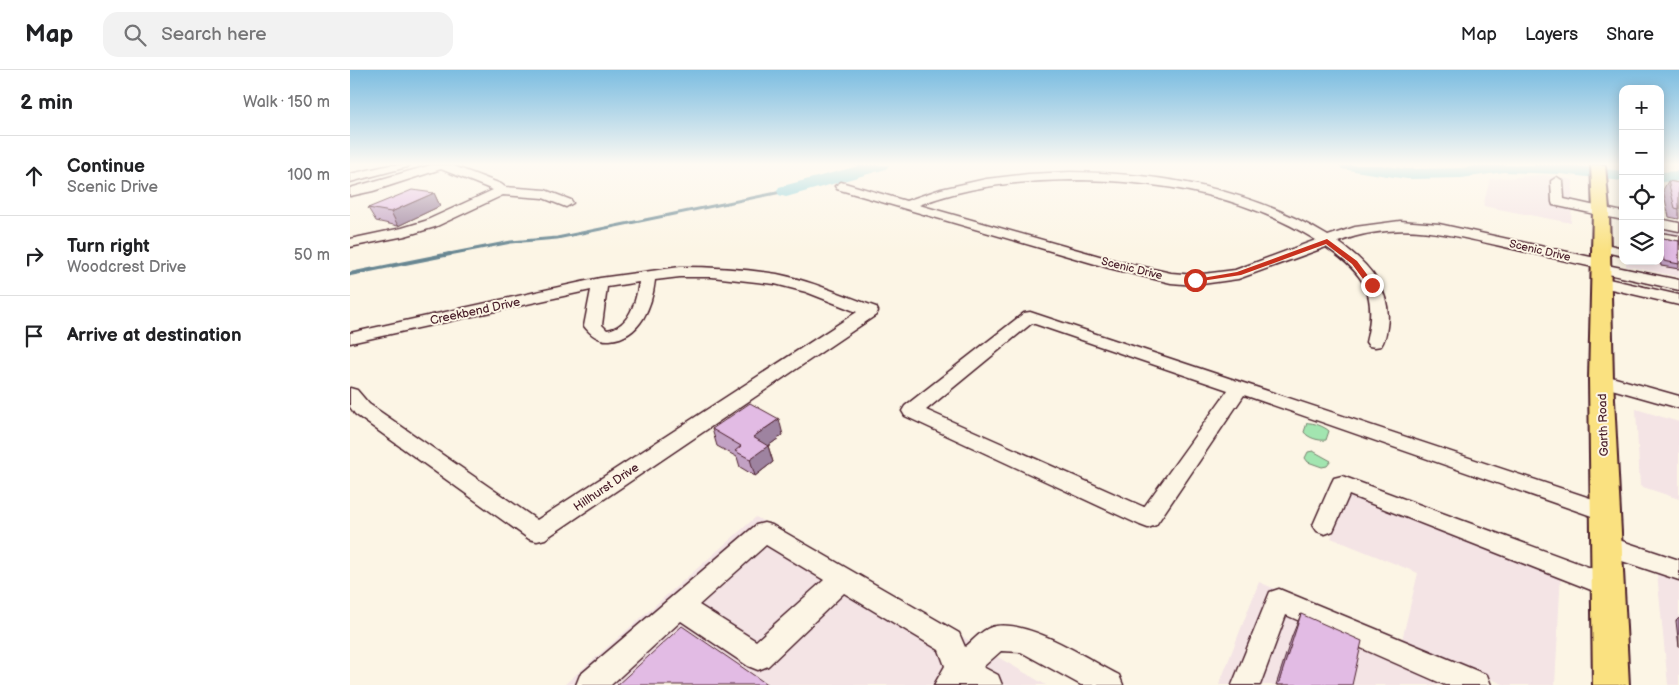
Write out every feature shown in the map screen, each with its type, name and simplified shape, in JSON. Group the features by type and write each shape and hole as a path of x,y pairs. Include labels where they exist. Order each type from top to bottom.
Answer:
{"main road":[{"name":"Garth Road","path":"1604,194 1608,213 1604,268 1601,380 1611,685"}],"street":[{"path":"350,243 405,232 430,224 495,194"},
{"path":"541,194 566,203"},
{"name":"Scenic Drive","path":"867,194 1114,265 1171,278 1195,280 1238,274 1367,228 1386,226 1439,228 1604,268"},
{"path":"906,205 940,194"},
{"path":"1216,194 1283,217 1327,241 1355,262 1372,285 1378,300 1380,312 1375,342"},
{"path":"1556,216 1558,194"},
{"path":"1558,202 1608,213"},
{"path":"1664,224 1679,227"},
{"path":"1664,238 1679,240"},
{"path":"1604,268 1679,285"},
{"path":"1604,268 1679,300"},
{"path":"1604,268 1679,312"},
{"name":"Creekbend Drive","path":"350,338 600,284 680,272 712,272 776,279 812,289 870,312"},
{"path":"600,284 593,326 598,333 606,335 617,333 629,327 636,319 648,276"},
{"name":"Hillhurst Drive","path":"350,394 362,409 537,532 870,312"},
{"path":"1240,387 1148,519 912,411 1030,318 1240,387 1606,512"},
{"path":"1601,380 1679,402"},
{"path":"1326,525 1342,484 1608,586"},
{"path":"590,685 764,532 841,580 950,642 954,677"},
{"path":"1607,546 1679,570"},
{"path":"679,606 758,657 841,580"},
{"path":"1246,685 1279,600 1477,685"},
{"path":"954,677 996,638 1025,640 1109,685"},
{"path":"954,677 988,685"}],"shaded area":[{"path":"1486,194 1572,194 1571,223 1483,206"},
{"path":"1664,229 1679,231 1679,277 1626,266 1664,265"},
{"path":"1636,409 1679,422 1679,499 1640,486"},
{"path":"1347,490 1561,572 1555,685 1505,685 1402,640 1418,573 1331,538"},
{"path":"756,517 1046,685 564,685"},
{"path":"1655,553 1679,562 1679,685 1668,685"},
{"path":"1259,582 1493,685 1219,685"}],"green space":[{"path":"1307,423 1319,425 1329,431 1326,440 1314,439 1308,436 1304,432"},
{"path":"1313,451 1331,461 1327,466 1322,467 1308,462 1305,458 1308,452"}],"building":[{"path":"403,194 432,194 391,212 368,208"},
{"path":"1671,194 1679,194 1679,209 1675,208"},
{"path":"1664,238 1679,241 1679,264 1664,261"},
{"path":"750,403 779,419 753,437 768,446 750,459 735,451 741,446 712,429"},
{"path":"1301,614 1362,641 1352,685 1278,685"},
{"path":"682,626 768,685 617,685"}],"waterway":[{"path":"444,255 511,242 557,238 773,194"},
{"path":"350,274 450,254"}],"route":[{"path":"1195,280 1238,274 1327,241 1355,262 1372,285"}]}
